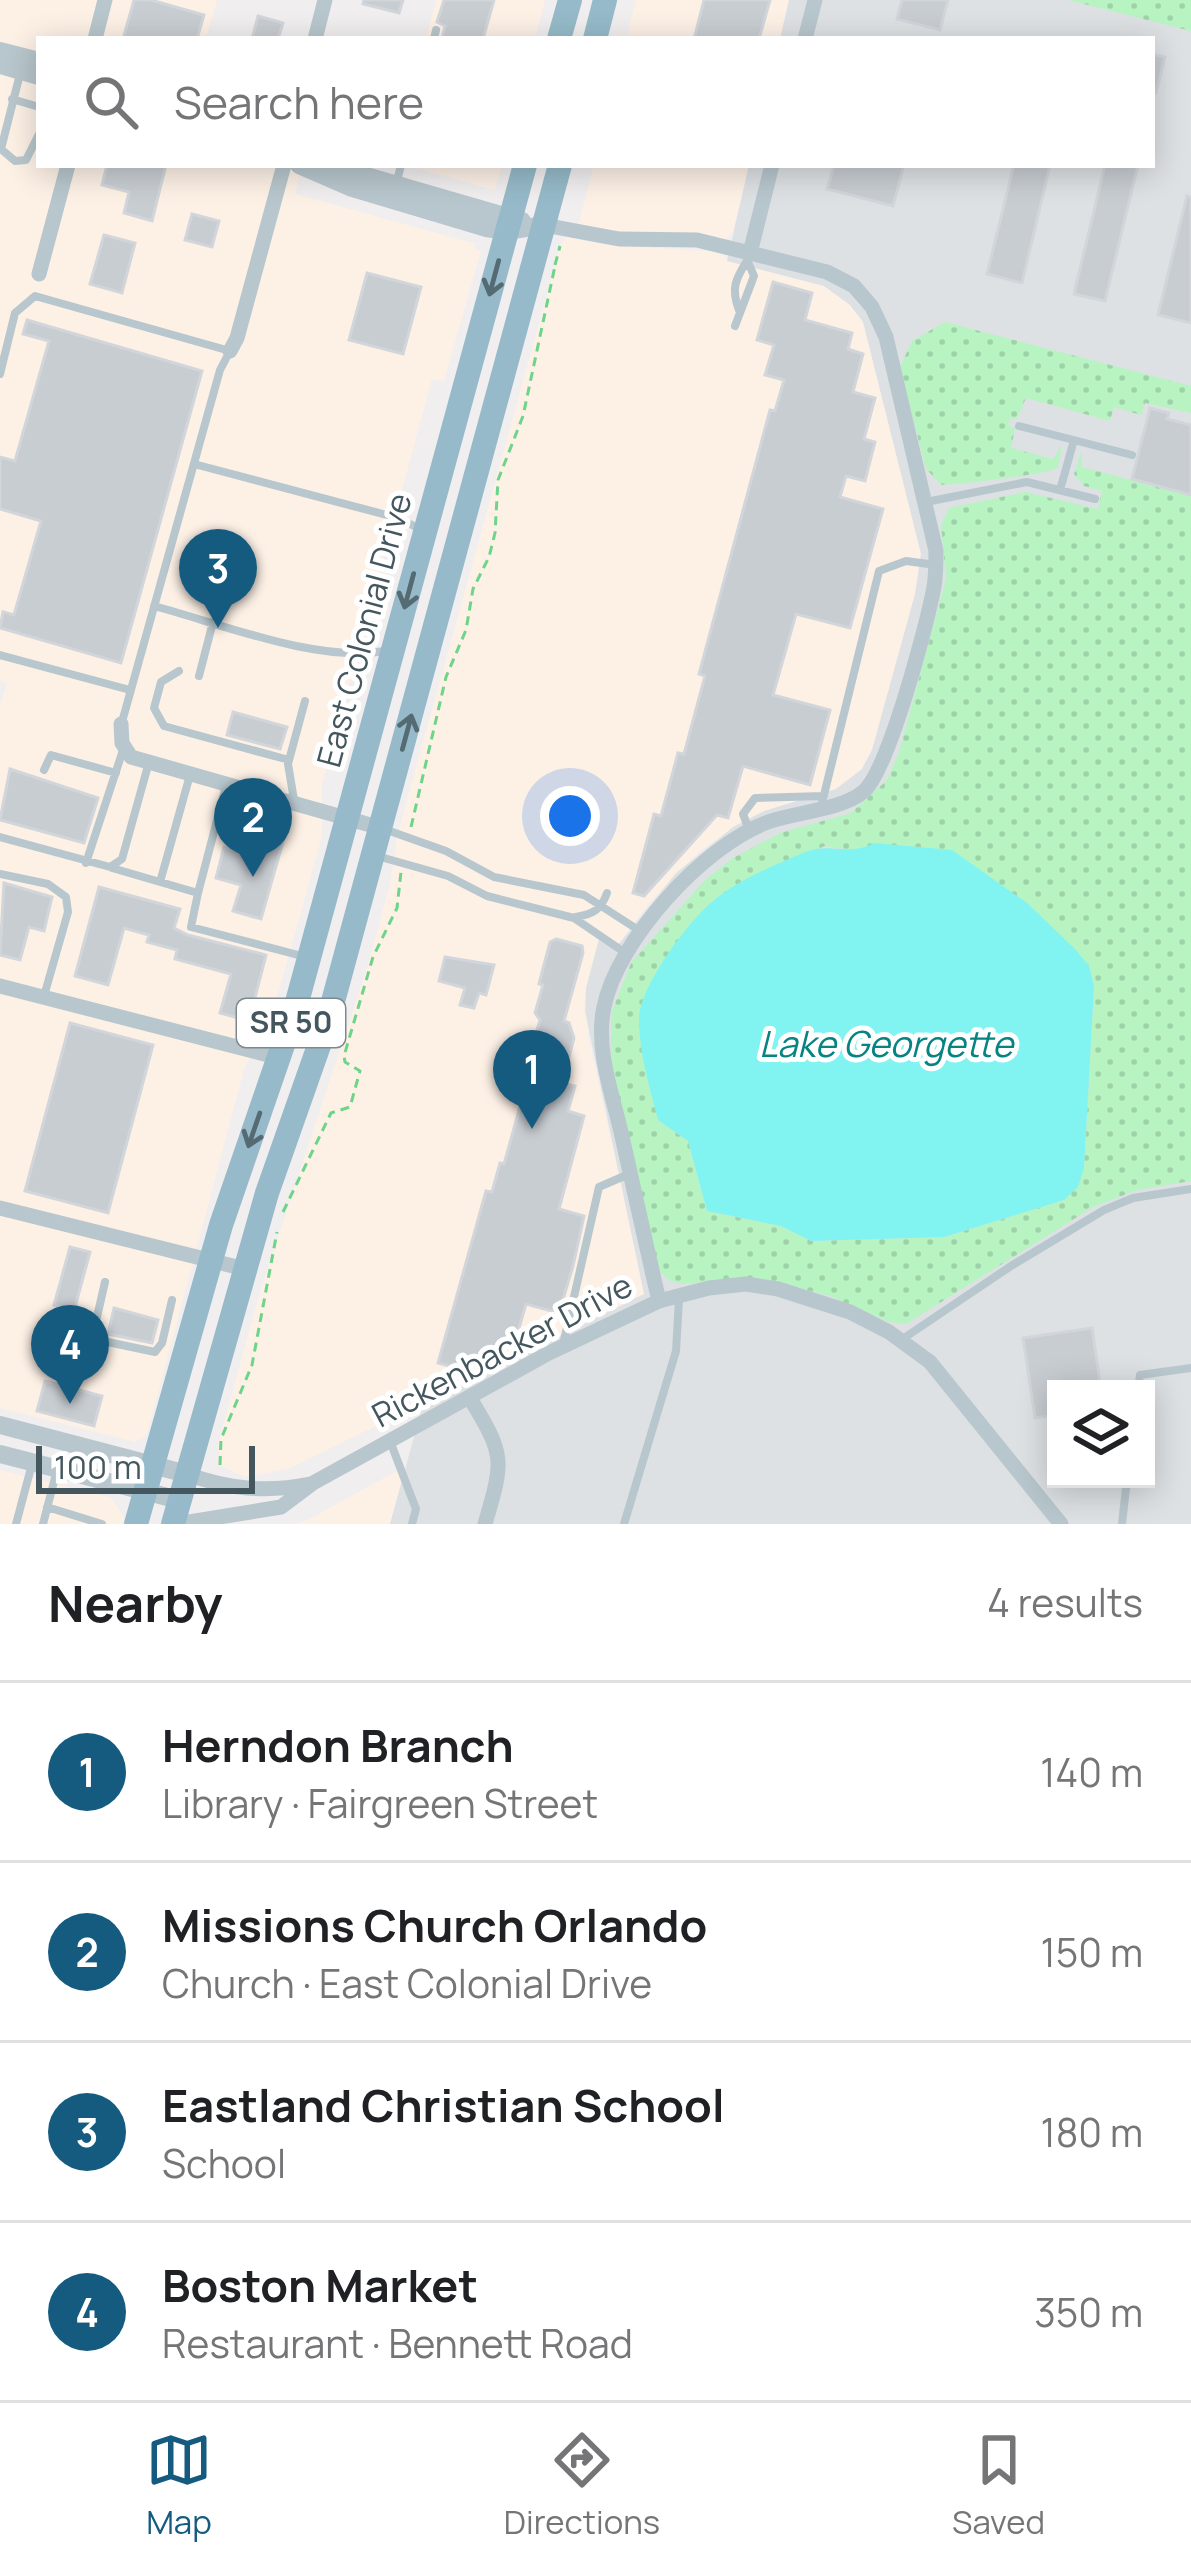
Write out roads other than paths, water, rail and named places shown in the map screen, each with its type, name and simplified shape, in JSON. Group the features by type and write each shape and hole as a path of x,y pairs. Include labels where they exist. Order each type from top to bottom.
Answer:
{"highway":[{"path":"560,36 570,0"},
{"path":"596,36 605,0"},
{"name":"East Colonial Drive","path":"136,1524 211,1261 294,1013 524,168"},
{"name":"East Colonial Drive","path":"176,1516 245,1269 309,1076 374,854 559,168"},
{"path":"425,532 439,559 443,598"},
{"path":"294,1013 296,1051 309,1076"},
{"path":"280,1058 289,1079 288,1131"}],"street":[{"path":"96,36 105,0"},
{"path":"316,36 325,0"},
{"path":"806,36 815,0"},
{"path":"0,51 31,67"},
{"path":"0,65 31,67"},
{"path":"39,274 67,168"},
{"path":"230,351 283,168"},
{"path":"306,168 352,188 508,225 544,225 619,239 697,240 749,258 827,272 854,286 872,307 886,337 936,565 935,585 883,766 864,791 840,804 822,802 749,832 718,851 624,952 603,1010 602,1052 659,1301"},
{"path":"337,168 508,225"},
{"path":"749,258 771,168"},
{"path":"121,724 123,748 131,757 381,828"},
{"path":"348,817 374,854"},
{"path":"0,986 280,1058"},
{"path":"0,1208 245,1269"},
{"name":"Rickenbacker Drive","path":"176,1516 270,1517 313,1483 562,1346 659,1301 746,1284 850,1312 930,1362 1061,1524"},
{"path":"470,1398 498,1444 501,1461 485,1524"},
{"path":"0,1425 187,1474"},
{"path":"0,1454 145,1490 176,1516"},
{"name":"Rickenbacker Drive","path":"187,1474 248,1489 280,1490 313,1483"}],"lane":[{"path":"31,67 12,99 1,142 5,156 26,160 36,140"},
{"path":"12,99 36,105"},
{"path":"395,187 400,168"},
{"path":"739,311 733,293 739,271 749,258"},
{"path":"735,326 754,275 749,258"},
{"path":"0,374 15,313 35,296 230,351 220,370 121,724"},
{"path":"1018,425 1132,455"},
{"path":"1060,490 1074,440"},
{"path":"194,464 398,518 425,532"},
{"path":"925,502 1027,482 1095,499"},
{"path":"749,832 743,814 755,798 822,802 880,571 906,561 936,565"},
{"path":"154,606 319,651 353,657 393,650"},
{"path":"199,676 213,622"},
{"path":"0,655 130,690"},
{"path":"179,671 161,682 154,708 164,727 289,760"},
{"path":"294,802 289,760 305,701"},
{"path":"86,863 123,748"},
{"path":"44,770 51,755 116,773"},
{"path":"110,867 122,859 149,762"},
{"path":"160,882 190,773"},
{"path":"227,783 191,927 309,958"},
{"path":"381,828 446,851 494,877 584,896 641,932"},
{"path":"0,838 198,893"},
{"path":"374,854 448,876 487,896 574,918 624,952"},
{"path":"0,874 48,884 66,898 68,912 43,998"},
{"path":"574,918 591,915 603,905 607,893"},
{"path":"562,1346 598,1187 630,1173"},
{"path":"900,1341 1104,1210 1133,1198 1191,1189"},
{"path":"105,1282 94,1330 103,1341 155,1352 162,1343 172,1300"},
{"path":"624,1524 676,1351 679,1296"},
{"path":"1139,1380 1140,1376 1191,1368"},
{"path":"390,1441 416,1508 412,1524"},
{"path":"16,1524 32,1462"},
{"path":"43,1524 57,1469"},
{"path":"1122,1524 1126,1488"},
{"path":"47,1508 101,1524"}],"water":[{"name":"Lake Georgette","path":"874,843 952,850 1027,903 1089,966 1094,986 1084,1168 1078,1187 1064,1200 944,1237 811,1241 781,1226 707,1211 688,1141 658,1120 643,1057 641,1005 656,973 690,924 732,887 792,858 822,848 856,849"}],"place":[{"name":"Eastland Christian School","path":"218,628"},
{"name":"Missions Church Orlando","path":"253,877"},
{"name":"Herndon Branch","path":"532,1129"},
{"name":"Boston Market","path":"70,1404"}]}
